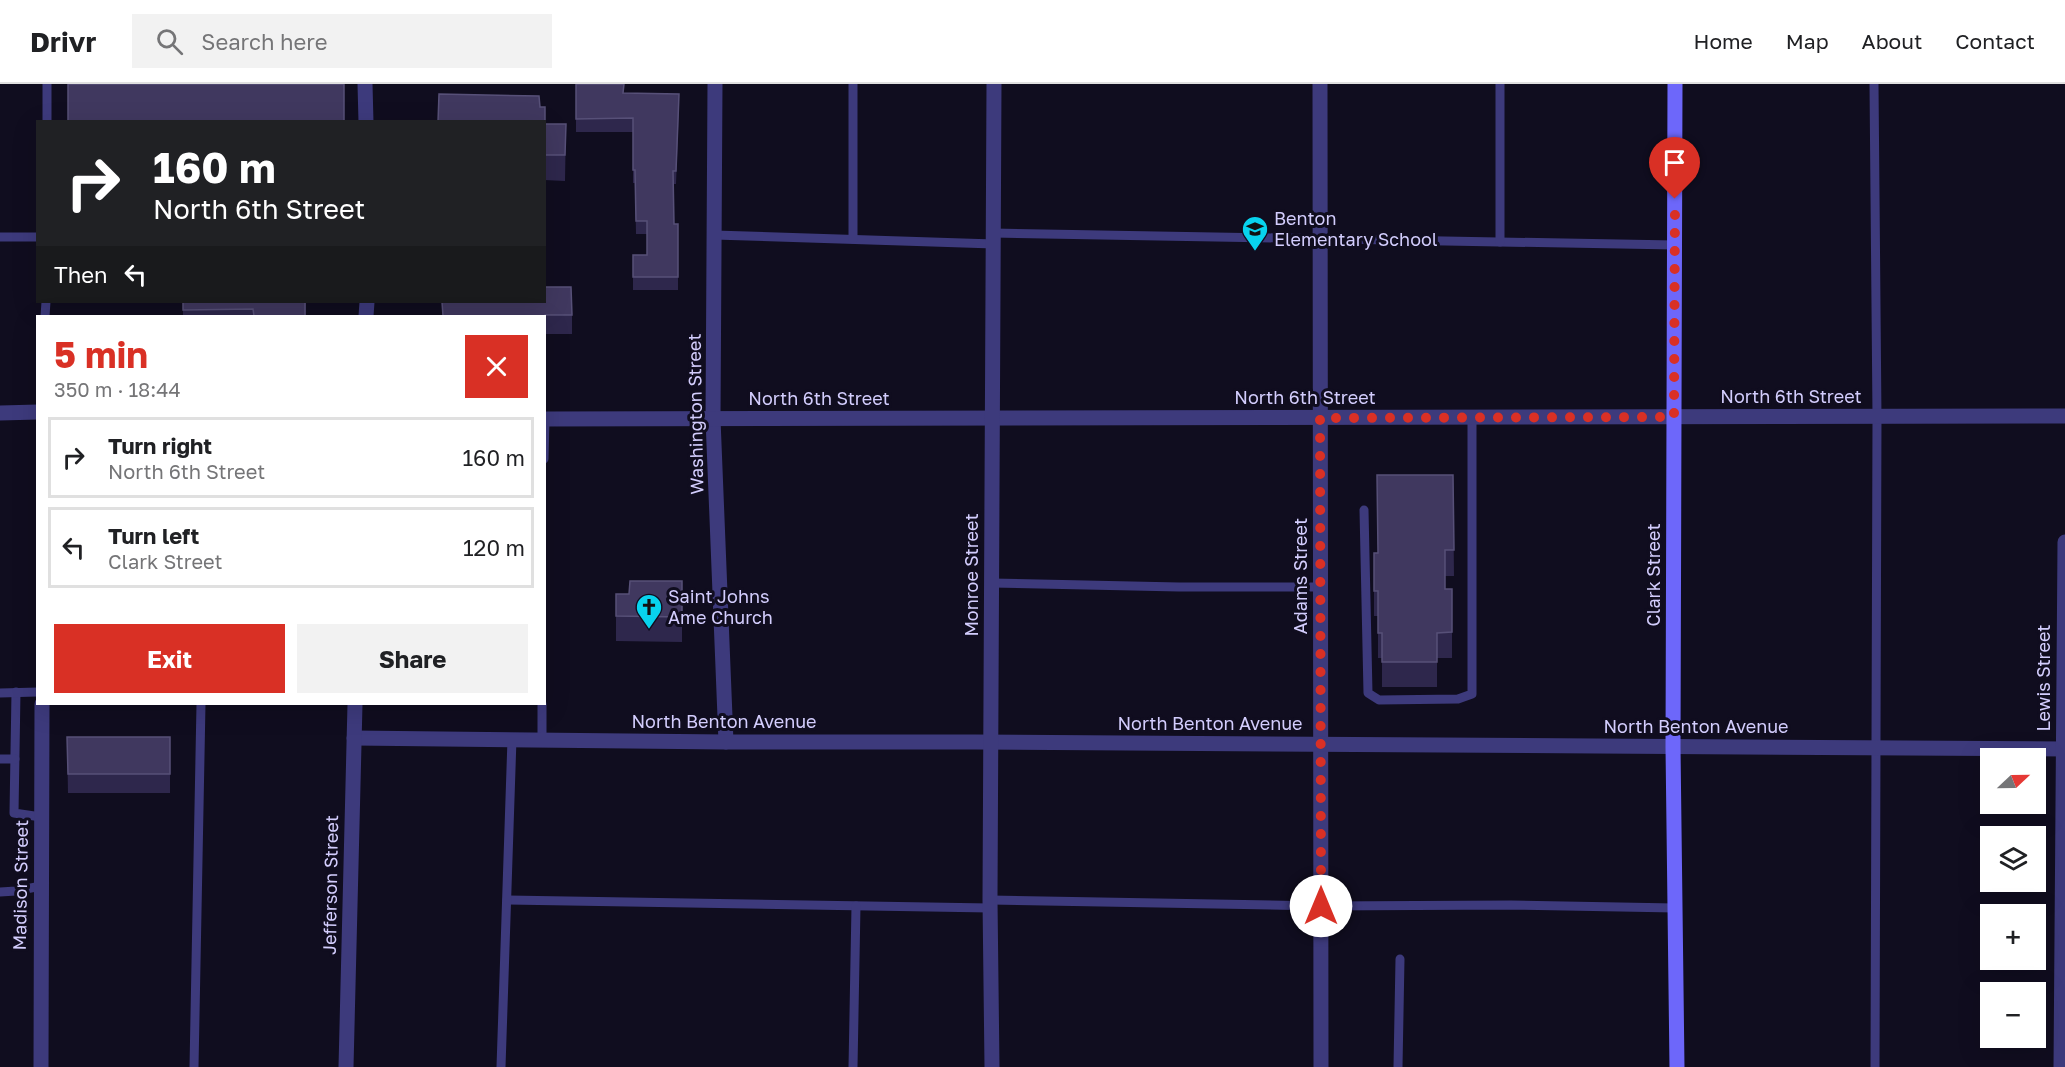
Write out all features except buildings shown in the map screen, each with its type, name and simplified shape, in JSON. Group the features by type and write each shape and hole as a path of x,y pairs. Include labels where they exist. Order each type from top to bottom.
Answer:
{"main road":[{"name":"Clark Street","path":"1675,84 1673,747 1677,1067"}],"street":[{"path":"365,84 366,120"},
{"name":"Washington Street","path":"715,84 713,419 726,742"},
{"name":"Monroe Street","path":"992,1067 990,904 994,84"},
{"name":"Adams Street","path":"1320,84 1321,1067"},
{"path":"0,413 36,412"},
{"name":"North 6th Street","path":"546,419 2065,416"},
{"name":"Lewis Street","path":"2061,1067 2065,542"},
{"name":"Madison Street","path":"41,1067 42,705"},
{"name":"Jefferson Street","path":"346,1067 355,705"},
{"name":"North Benton Avenue","path":"354,738 2064,749"}],"lane":[{"path":"47,84 47,120"},
{"path":"853,84 853,239"},
{"path":"1500,84 1500,242"},
{"path":"1874,84 1877,417 1875,1067"},
{"path":"714,234 853,239 1320,239 1675,245"},
{"path":"0,237 36,237"},
{"path":"1364,510 1368,693 1378,700 1458,699 1472,694 1472,417"},
{"path":"992,583 1320,587"},
{"path":"15,692 14,813 41,817"},
{"path":"0,693 36,692"},
{"path":"194,1067 201,705"},
{"path":"542,705 542,739"},
{"path":"501,1067 512,739"},
{"path":"0,759 15,759"},
{"path":"0,892 41,886"},
{"path":"507,900 856,906 1511,905 1675,908"},
{"path":"854,1067 856,906"},
{"path":"1398,1067 1400,959"}],"place":[{"name":"Benton Elementary School","path":"1255,252"},
{"name":"Saint Johns Ame Church","path":"649,630"}],"route":[{"path":"1321,906 1320,418 1674,417 1675,199"}]}
